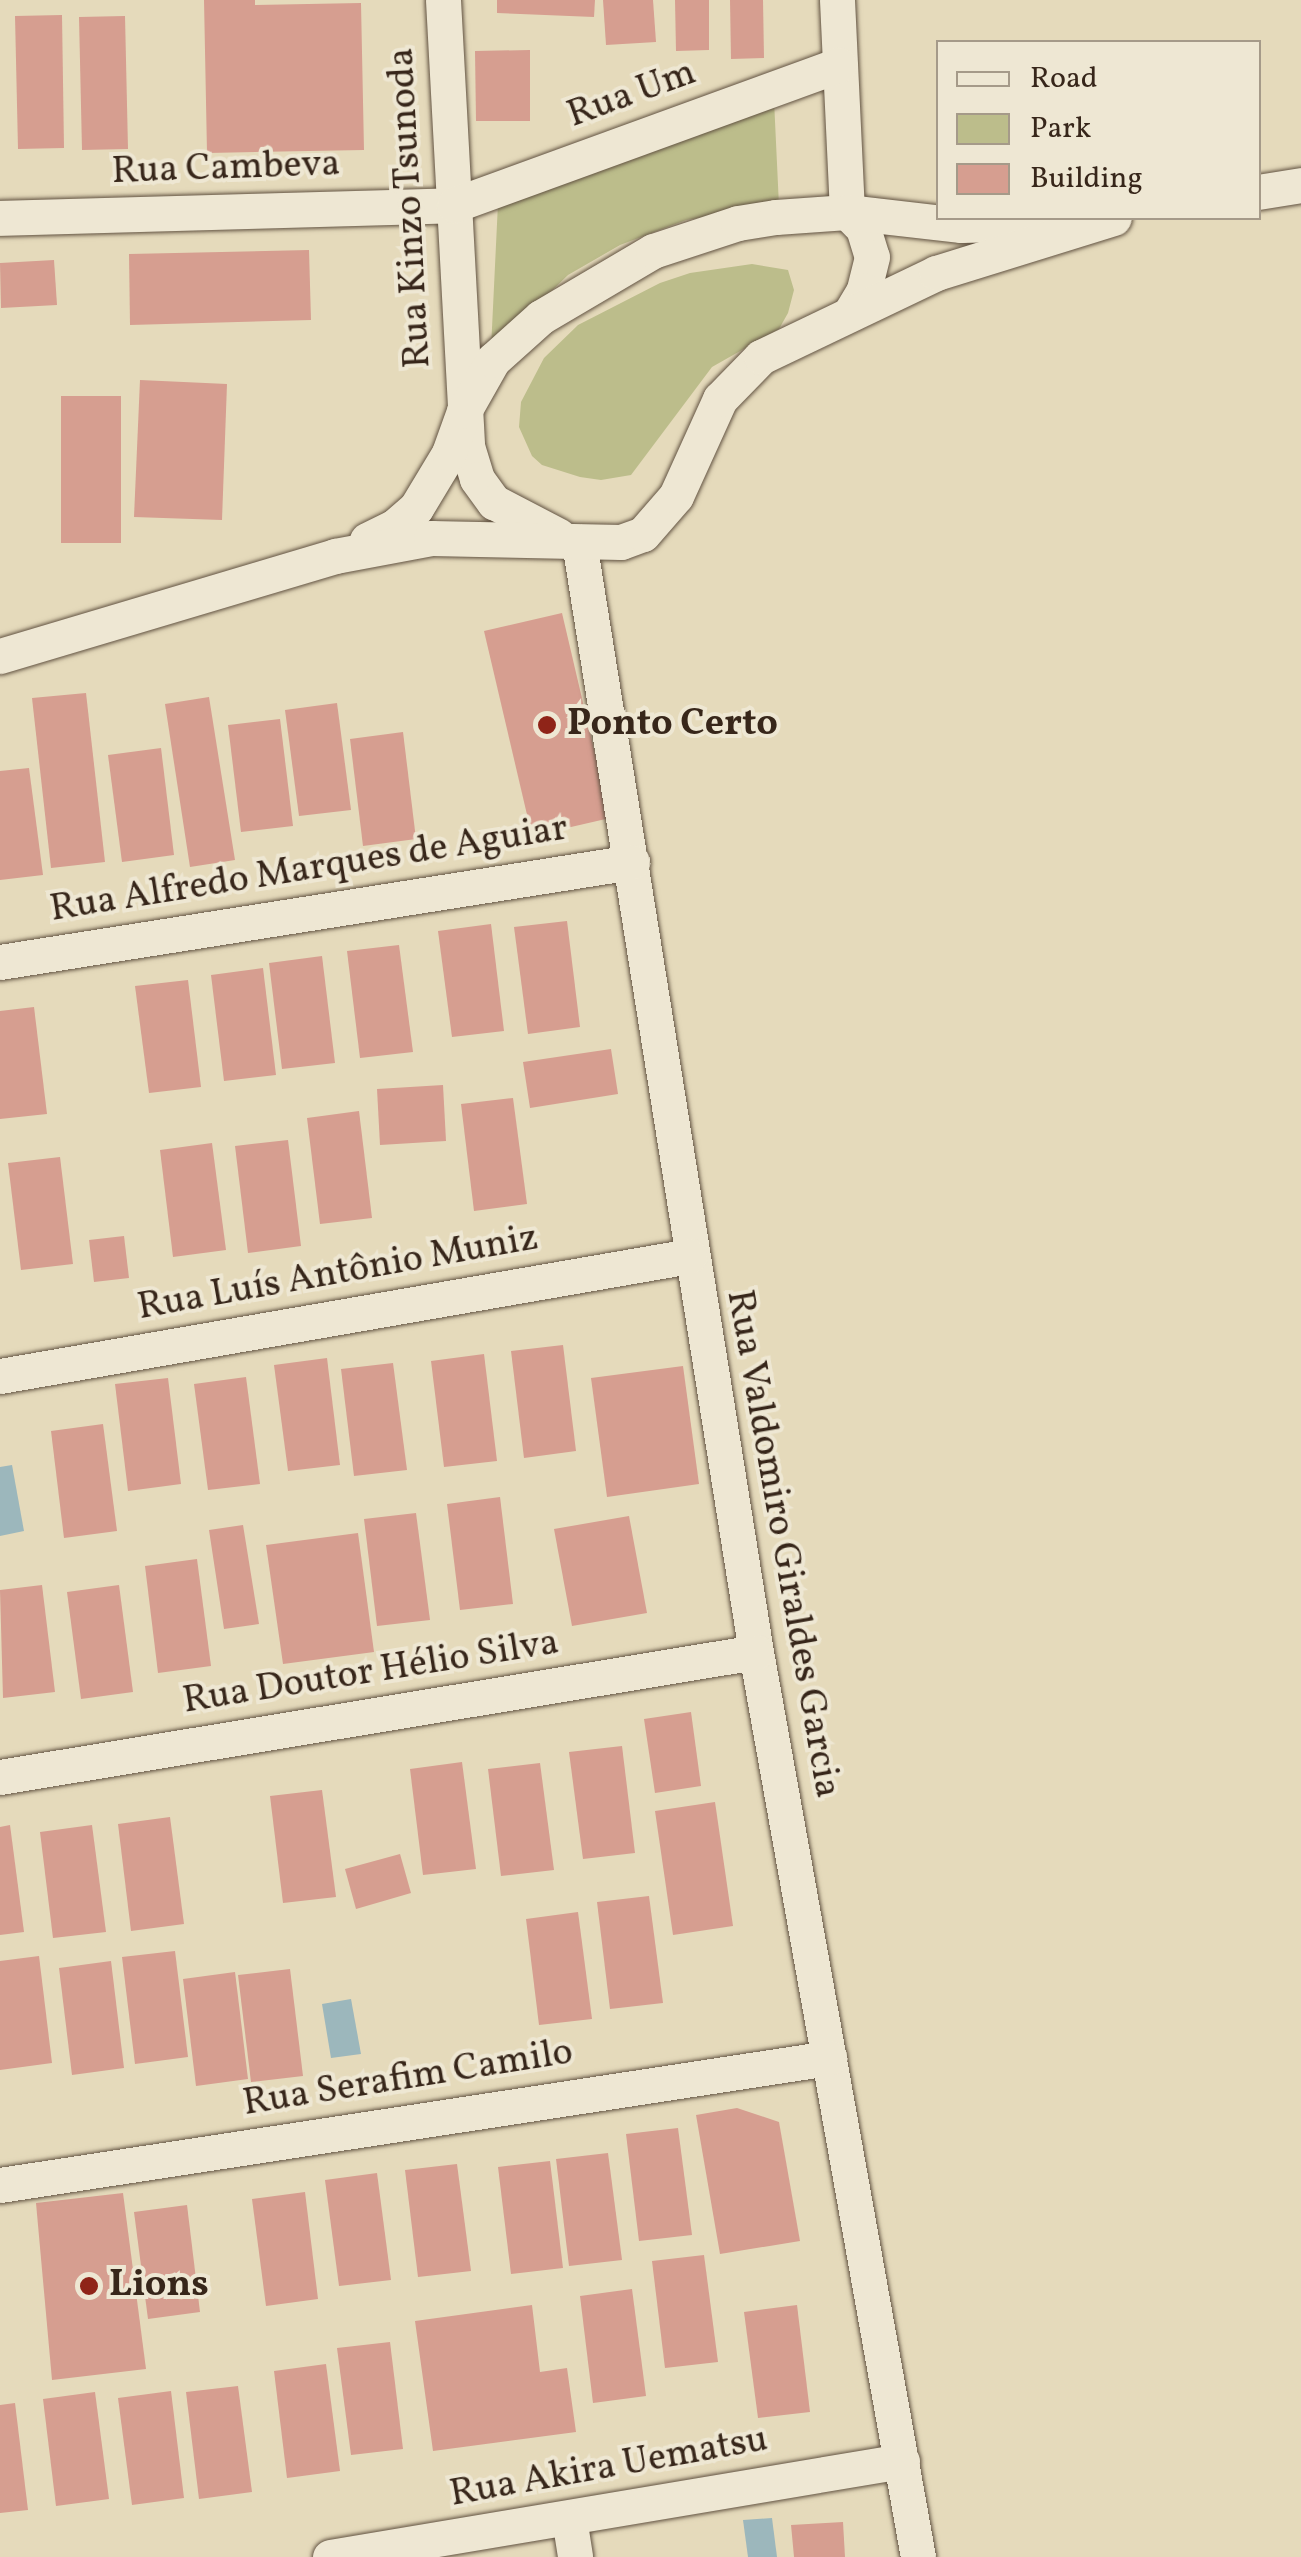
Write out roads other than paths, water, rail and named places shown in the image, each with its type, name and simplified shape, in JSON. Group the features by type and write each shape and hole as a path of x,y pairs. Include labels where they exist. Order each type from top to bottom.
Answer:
{"street":[{"name":"Rua Kinzo Tsunoda","path":"443,0 464,412 477,480 494,502 542,531 579,542"},
{"path":"836,0 847,212 863,228 872,257 864,290 850,314"},
{"name":"Rua Um","path":"454,205 840,65"},
{"path":"1261,192 1301,185"},
{"name":"Rua Cambeva","path":"0,218 454,205"},
{"path":"335,556 394,527 416,508 449,453 480,379 514,339 542,316 637,259 738,223 847,212 961,225 1063,220"},
{"path":"0,656 335,556 431,538 621,542 643,534 676,496 720,399 738,378 787,342 974,258 1107,220"},
{"name":"Rua Valdomiro Giraldes Garcia","path":"579,542 756,1652 918,2557"},
{"name":"Rua Alfredo Marques de Aguiar","path":"0,962 632,862"},
{"name":"Rua Luís Antônio Muniz","path":"0,1376 690,1256"},
{"name":"Rua Doutor Hélio Silva","path":"0,1777 756,1652"},
{"name":"Rua Serafim Camilo","path":"0,2185 828,2058"},
{"name":"Rua Akira Uematsu","path":"330,2557 902,2461"},
{"path":"569,2518 575,2557"}],"water":[{"path":"12,1465 24,1531 0,1536 0,1467"},
{"path":"351,1999 361,2054 331,2058 322,2004"},
{"path":"772,2518 777,2557 748,2557 743,2520"}],"place":[{"name":"Ponto Certo","path":"547,725"},
{"name":"Lions","path":"89,2286"}]}
